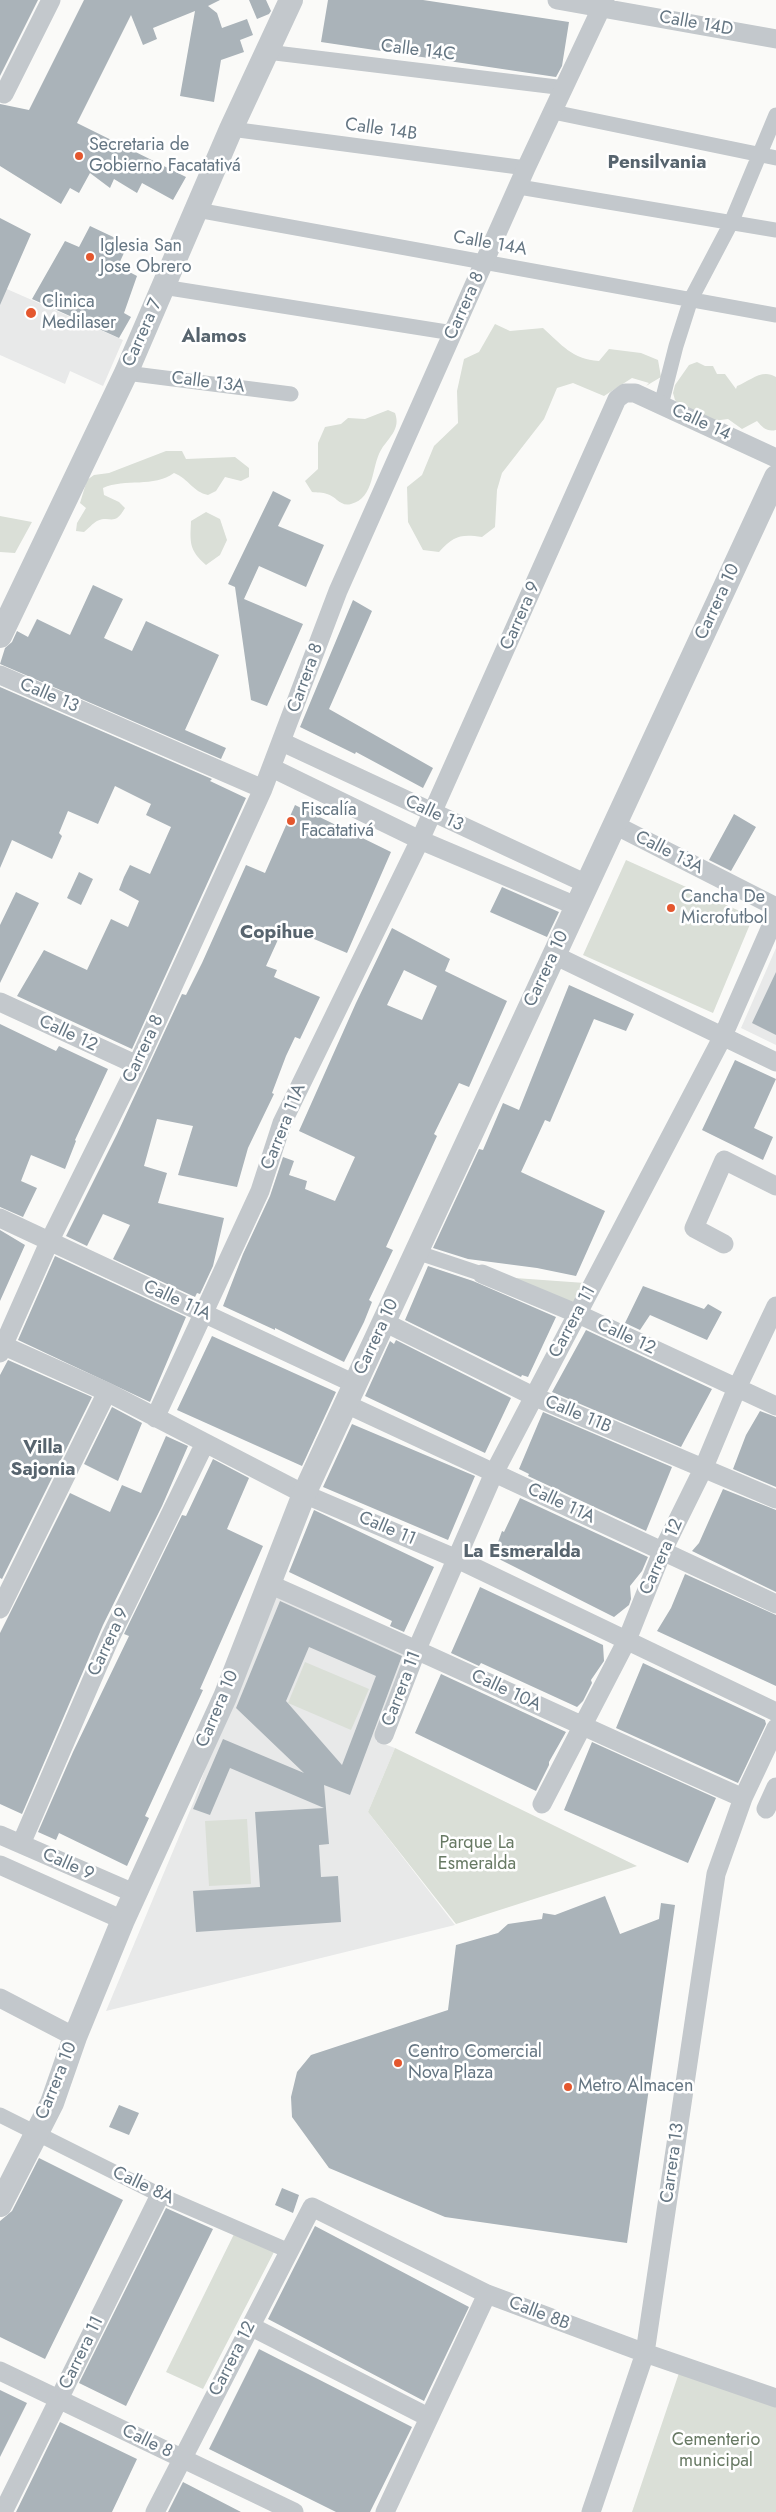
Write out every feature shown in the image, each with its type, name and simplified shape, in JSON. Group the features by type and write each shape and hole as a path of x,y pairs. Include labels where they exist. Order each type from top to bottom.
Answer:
{"street":[{"path":"4,94 51,0"},
{"name":"Carrera 7","path":"0,636 126,373 231,129 291,0"},
{"name":"Calle 14D","path":"557,0 603,4 776,38"},
{"name":"Carrera 8","path":"1,1347 50,1240 137,1065 263,789 338,591 526,168 603,4"},
{"name":"Calle 14C","path":"267,52 565,88"},
{"path":"553,112 776,158"},
{"path":"661,405 676,346 691,299 731,223 776,115"},
{"name":"Calle 14B","path":"231,129 526,168"},
{"path":"519,187 776,230"},
{"name":"Calle 14A","path":"197,210 776,315"},
{"path":"163,287 453,333"},
{"name":"Calle 13A","path":"126,373 291,394"},
{"name":"Calle 14","path":"624,393 635,393 776,458"},
{"name":"Carrera 9","path":"420,840 617,399 624,393"},
{"name":"Carrera 10","path":"0,2205 52,2103 75,2037 123,1920 225,1697 304,1494 776,478"},
{"name":"Calle 13","path":"0,675 263,789"},
{"name":"Calle 13","path":"282,742 587,884"},
{"name":"Calle 13","path":"272,768 420,840 576,906"},
{"name":"Calle 13A","path":"615,825 776,908"},
{"name":"Carrera 11A","path":"156,1418 260,1191 282,1123 420,840"},
{"name":"Carrera 11","path":"384,1735 417,1649 494,1473 722,1038 776,915"},
{"path":"554,955 722,1038 776,1062"},
{"name":"Calle 12","path":"0,1002 137,1065"},
{"path":"724,1244 694,1228 724,1160 776,1186"},
{"name":"Calle 11A","path":"0,1218 204,1314 494,1473 776,1604"},
{"name":"Calle 12","path":"416,1252 482,1274 578,1314 776,1406"},
{"name":"Carrera 12","path":"542,1804 627,1640 662,1552 704,1467 737,1388 776,1306"},
{"name":"Calle 11B","path":"384,1322 533,1396 776,1499"},
{"name":"Calle 11","path":"1,1347 107,1392 304,1494 457,1559 776,1712"},
{"path":"0,1609 107,1392"},
{"name":"Carrera 9","path":"21,1844 110,1638 205,1443"},
{"name":"Calle 10A","path":"269,1584 417,1649 583,1727 743,1798"},
{"name":"Carrera 13","path":"591,2512 645,2353 716,1874 743,1798 776,1728"},
{"path":"766,1809 776,1787"},
{"name":"Calle 9","path":"0,1835 136,1894"},
{"name":"Calle 9","path":"0,1865 123,1920"},
{"path":"0,1998 75,2037"},
{"name":"Calle 8A","path":"0,2116 160,2194 289,2251"},
{"name":"Carrera 11","path":"4,2512 160,2194"},
{"name":"Carrera 12","path":"155,2512 312,2206"},
{"name":"Calle 8B","path":"312,2206 487,2294 645,2353 776,2398"},
{"path":"385,2512 487,2294"},
{"path":"250,2326 428,2417"},
{"name":"Calle 8","path":"0,2371 294,2512"}],"shaded area":[{"name":"Clinica Medilaser","path":"0,286 123,340 103,386 70,371 65,384 0,355"},
{"path":"776,948 776,1045 741,1028"},
{"path":"269,1584 417,1649 376,1741 395,1748 368,1812 455,1925 106,2011 194,1801"}],"green space":[{"path":"495,324 510,331 543,328 568,350 590,360 599,361 609,349 641,353 658,360 661,377 646,386 649,383 632,378 604,396 573,383 557,388 544,419 502,473 497,490 495,527 482,537 463,536 453,539 439,552 423,550 408,522 407,487 422,475 434,446 458,423 457,391 464,359 479,352"},
{"path":"697,362 705,366 713,366 717,374 725,374 736,389 737,386 756,376 766,374 776,377 776,430 765,429 757,421 742,429 728,419 713,421 681,407 675,400 673,393 675,385 689,365"},
{"path":"388,410 395,413 395,428 381,450 368,489 359,501 347,505 325,493 312,492 305,481 318,469 318,443 325,427 341,424 348,418 365,419"},
{"path":"166,451 182,451 186,459 235,457 249,468 249,477 241,481 225,477 216,491 208,495 198,491 174,473 166,478 149,482 112,485 103,488 104,495 119,502 125,508 121,514 115,519 97,521 84,532 76,531 77,523 86,508 80,503 87,480 94,475 109,473"},
{"path":"206,512 220,519 227,540 220,555 206,565 196,555 192,546 191,521"},
{"path":"0,516 32,522 15,553 0,552"},
{"path":"626,860 753,917 713,1013 583,955"},
{"path":"515,1278 585,1283 574,1307"},
{"path":"305,1662 369,1689 351,1730 288,1703"},
{"name":"Parque La Esmeralda","path":"395,1748 637,1866 456,1924 368,1812"},
{"path":"247,1819 251,1884 209,1886 205,1821"},
{"path":"236,2230 274,2252 203,2389 166,2372"},
{"name":"Cementerio municipal","path":"681,2367 776,2400 776,2512 632,2512"}],"building":[{"path":"0,0 38,0 0,76"},
{"path":"84,0 220,0 208,6 217,13 222,28 247,19 253,35 240,40 244,52 221,60 214,102 180,96 195,11 153,28 157,39 143,45 131,15 77,123 186,177 173,200 142,183 137,193 114,179 110,188 90,173 79,193 70,188 61,204 0,166 0,104 29,110"},
{"path":"249,0 266,0 271,11 269,14 257,19"},
{"path":"328,0 423,0 569,22 562,66 556,77 321,42"},
{"path":"0,218 31,234 0,305"},
{"path":"90,226 128,244 118,266 137,276 124,313 131,317 119,338 32,299 65,241 79,247"},
{"path":"273,491 291,500 278,526 324,545 306,587 259,566 244,599 303,624 267,706 251,700 235,587 228,584"},
{"path":"93,585 123,599 104,638 132,651 146,621 219,655 185,730 226,748 221,759 0,664 5,648 12,642 17,631 28,637 37,619 70,635"},
{"path":"353,600 372,611 329,709 433,768 423,788 356,752 355,754 300,727"},
{"path":"0,687 212,779 210,781 246,798 132,1049 17,996 44,950 87,970 111,919 128,927 139,901 119,890 124,877 130,865 150,874 171,827 146,815 151,804 115,786 98,824 68,811 59,833 62,836 52,859 12,840 0,868"},
{"path":"295,805 391,852 347,953 281,925 281,933 266,966 277,970 274,977 320,997 300,1039 295,1037 286,1056 272,1093 274,1094 248,1148 237,1187 178,1175 193,1126 157,1119 144,1166 167,1173 158,1203 224,1218 213,1266 200,1294 197,1293 195,1297 113,1259 130,1225 103,1214 87,1246 66,1236 117,1134 182,994 186,995 202,963 246,865 265,873"},
{"path":"734,814 756,827 731,871 709,860"},
{"path":"79,872 93,879 81,905 67,898"},
{"path":"502,887 559,912 547,937 490,912"},
{"path":"16,892 39,903 0,983 0,925"},
{"path":"392,928 450,959 445,971 507,1001 469,1087 459,1083 434,1134 437,1136 386,1247 393,1250 369,1300 372,1302 364,1322 344,1362 275,1328 275,1330 223,1306 243,1254 270,1196 283,1157 294,1161 289,1175 307,1181 305,1189 335,1201 355,1157 299,1131","holes":["404,970 437,986 422,1020 387,1005"]},
{"path":"776,972 776,1035 752,1023"},
{"path":"569,985 634,1014 626,1031 594,1019 550,1122 545,1120 521,1172 605,1211 576,1276 537,1268 468,1259 433,1248 479,1149 483,1150 503,1103 519,1110"},
{"path":"0,1024 56,1051 59,1046 108,1069 75,1140 65,1169 31,1155 21,1181 37,1188 23,1217 0,1207"},
{"path":"735,1060 776,1079 754,1128 773,1137 763,1160 702,1130"},
{"path":"0,1230 25,1245 0,1301"},
{"path":"55,1256 186,1317 150,1402 18,1340"},
{"path":"428,1266 473,1281 556,1317 528,1377 522,1375 521,1377 405,1320"},
{"path":"643,1286 704,1309 708,1304 722,1312 707,1340 650,1315 640,1330 625,1323"},
{"path":"586,1330 712,1389 681,1447 552,1392"},
{"path":"212,1336 336,1392 302,1466 177,1410"},
{"path":"396,1340 511,1398 485,1453 365,1396 390,1341 394,1344"},
{"path":"8,1360 92,1397 2,1579 0,1578 0,1375"},
{"path":"112,1407 142,1423 118,1481 84,1464"},
{"path":"760,1411 776,1417 776,1487 733,1469 746,1435"},
{"path":"543,1412 672,1467 646,1531 528,1476 529,1474 519,1469"},
{"path":"352,1424 475,1476 448,1540 323,1487"},
{"path":"166,1436 188,1446 162,1506 103,1625 22,1814 0,1804 0,1633 70,1493 110,1512 122,1485 141,1493"},
{"path":"213,1459 249,1478 227,1529 263,1546 200,1689 203,1690 145,1816 149,1818 127,1866 59,1833 56,1840 38,1832 73,1752 129,1636 124,1634 182,1515 186,1516"},
{"path":"723,1489 776,1510 776,1592 692,1551 699,1543"},
{"path":"520,1498 648,1557 642,1571 630,1586 631,1599 629,1605 614,1617 493,1556 502,1531 504,1532"},
{"path":"314,1510 434,1567 404,1632 390,1626 392,1621 289,1572"},
{"path":"685,1574 776,1615 776,1686 657,1631 671,1608"},
{"path":"480,1587 603,1645 604,1661 591,1680 592,1683 583,1701 577,1707 481,1663 479,1666 451,1653"},
{"path":"280,1601 402,1656 350,1795 324,1785 329,1844 319,1845 321,1877 338,1876 341,1922 196,1932 193,1891 260,1887 255,1812 324,1808 230,1768 210,1815 193,1809 223,1739 304,1773 236,1708","holes":["309,1647 376,1676 342,1765 286,1701"]},
{"path":"643,1663 765,1720 766,1724 738,1783 616,1728"},
{"path":"441,1674 566,1732 549,1762 536,1791 415,1733"},
{"path":"592,1742 716,1798 688,1863 564,1810"},
{"path":"605,1896 620,1934 659,1919 661,1903 675,1905 627,2243 445,2217 329,2168 292,2117 291,2097 297,2072 311,2055 448,2010 456,1945 498,1933 508,1924 542,1919 543,1913 555,1915"},
{"path":"119,2105 139,2113 129,2135 109,2127"},
{"path":"39,2158 123,2200 45,2359 0,2337 0,2221 12,2211"},
{"path":"282,2188 299,2195 293,2213 275,2205"},
{"path":"166,2208 213,2229 126,2406 79,2383"},
{"path":"315,2226 469,2307 424,2401 268,2319"},
{"path":"259,2349 412,2427 370,2512 336,2512 209,2449"},
{"path":"0,2390 27,2403 0,2457"},
{"path":"60,2422 137,2459 112,2512 16,2512"},
{"path":"183,2482 241,2512 168,2512"}],"place":[{"name":"Secretaria de Gobierno Facatativá","path":"79,156"},
{"name":"Iglesia San Jose Obrero","path":"90,257"},
{"name":"Clinica Medilaser","path":"31,313"},
{"name":"Fiscalía Facatativá","path":"291,821"},
{"name":"Cancha De Microfutbol","path":"671,908"},
{"name":"Centro Comercial Nova Plaza","path":"398,2063"},
{"name":"Metro Almacen","path":"568,2087"}],"district":[{"name":"Pensilvania","path":"657,163"},
{"name":"Alamos","path":"214,337"},
{"name":"Copihue","path":"277,933"},
{"name":"Villa Sajonia","path":"43,1459"},
{"name":"La Esmeralda","path":"522,1552"}]}
